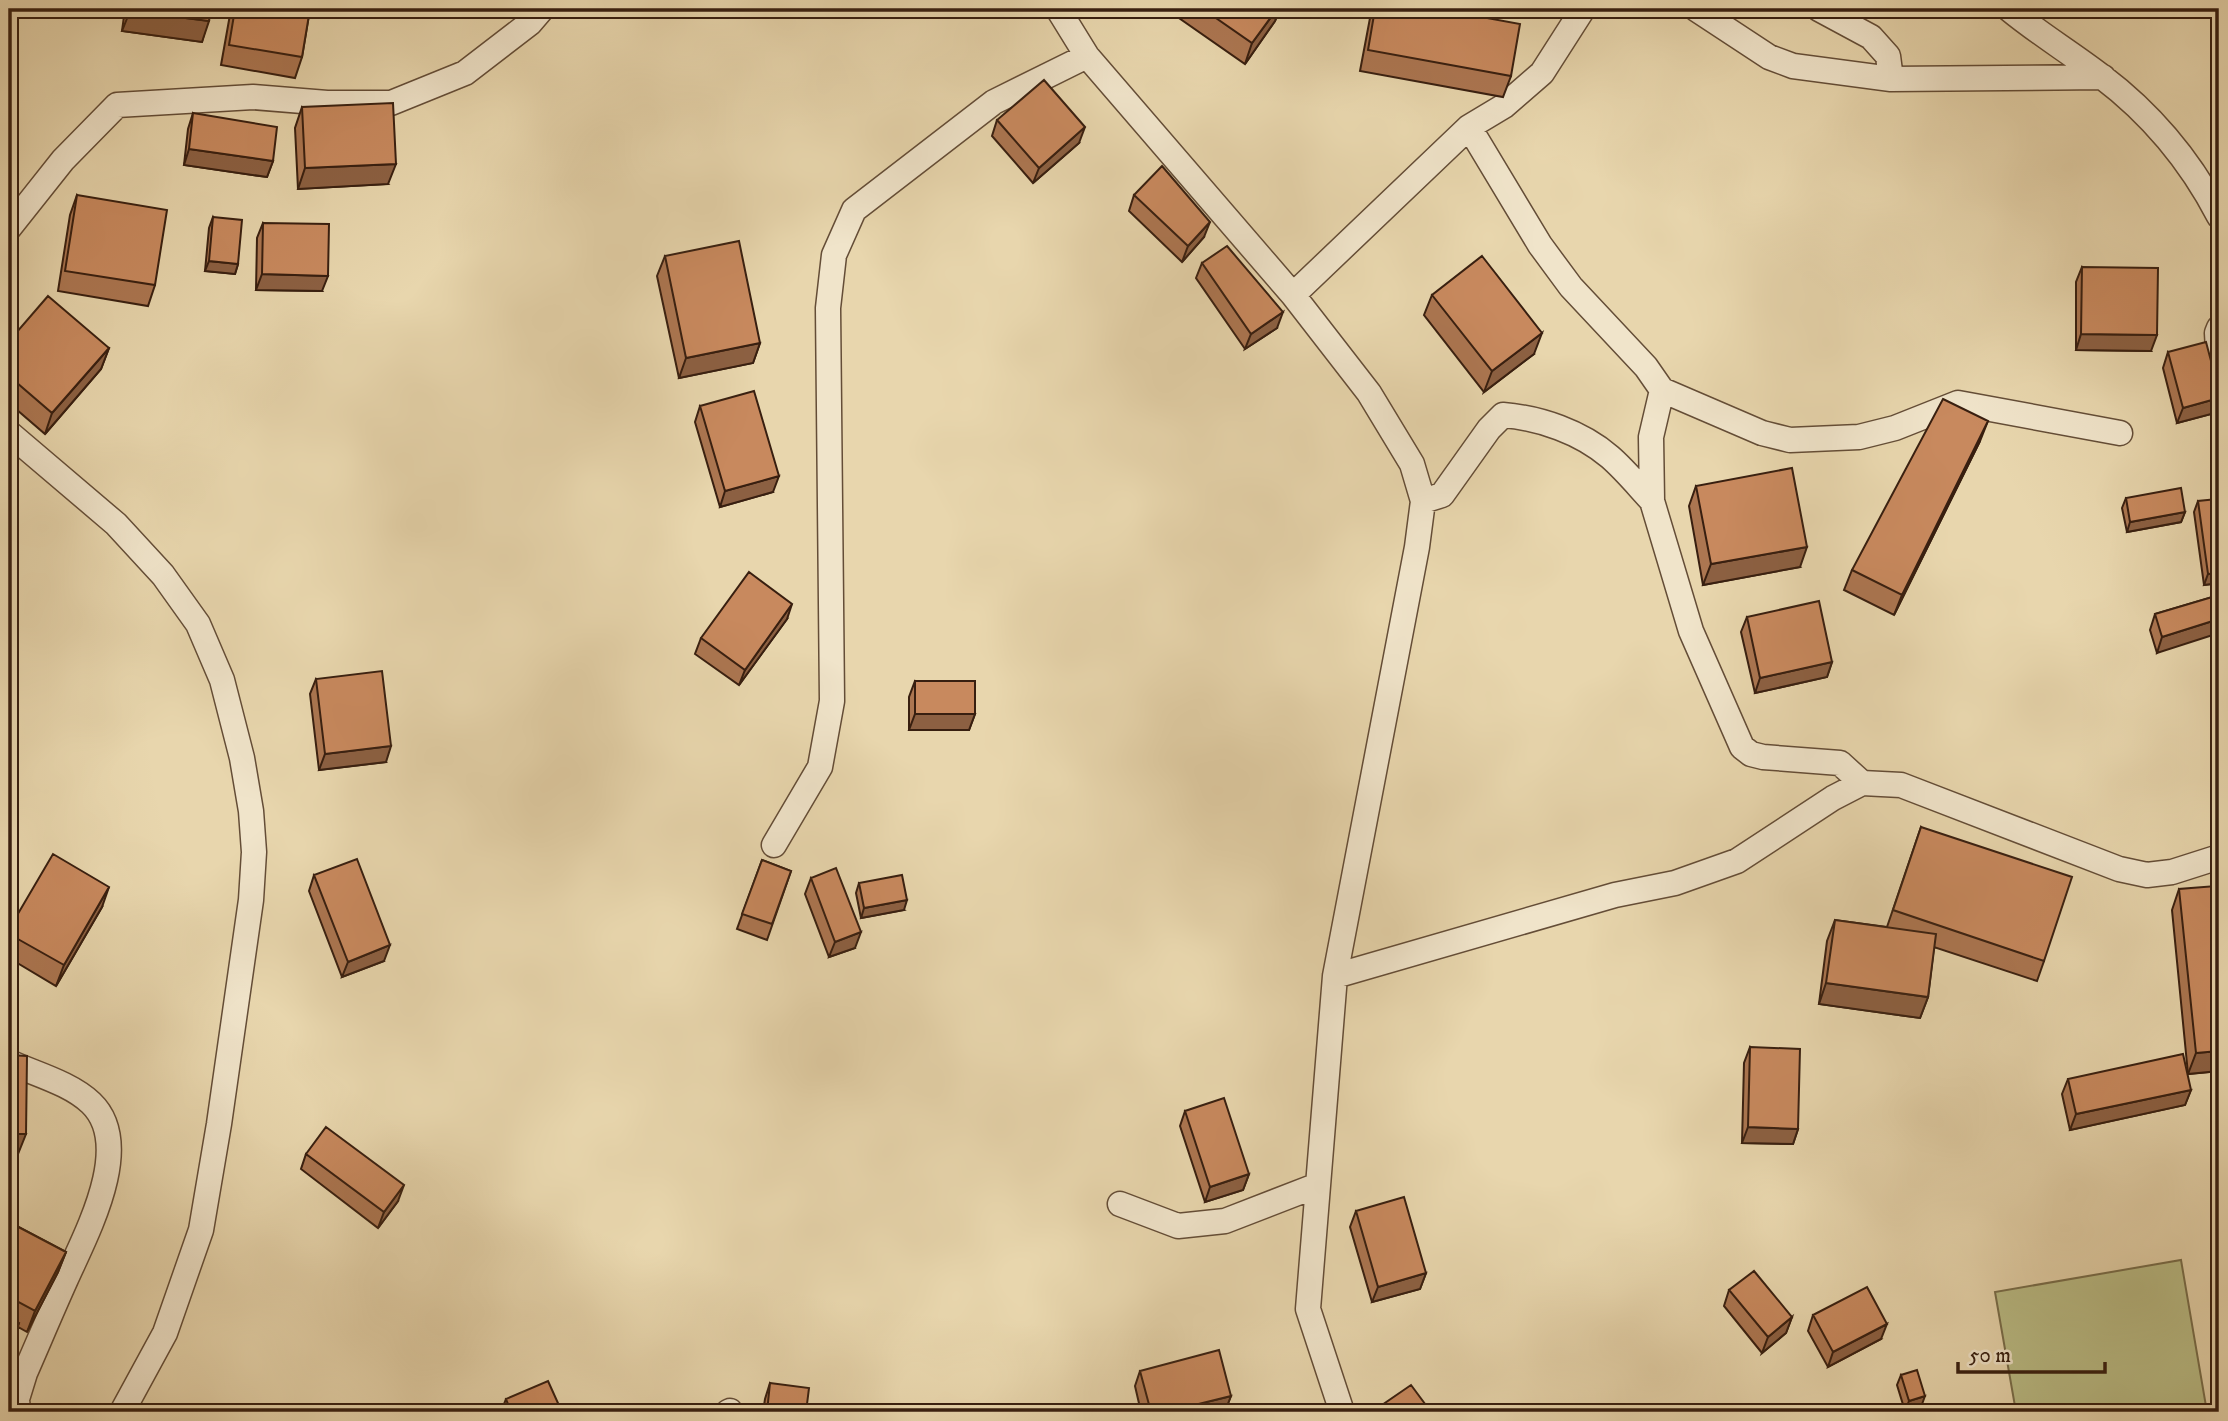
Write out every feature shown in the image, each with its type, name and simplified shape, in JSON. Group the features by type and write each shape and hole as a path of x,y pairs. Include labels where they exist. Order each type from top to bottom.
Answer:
{"street":[{"path":"9,228 63,160 117,105 253,97 327,103 391,103 465,73 530,23 542,9"},
{"path":"1058,9 1087,56 1293,295 1368,393 1412,464 1423,501 1415,560 1335,976 1308,1309 1342,1412"},
{"path":"1293,295 1469,127 1504,106 1542,73 1583,9"},
{"path":"1696,9 1769,57 1793,66 1891,79 2103,77"},
{"path":"1819,9 1871,37 1888,56 1891,79"},
{"path":"2009,9 2103,77 2139,109 2203,185 2219,216"},
{"path":"774,845 820,767 832,701 828,309 834,255 854,210 994,102 1087,56"},
{"path":"1469,127 1541,245 1571,287 1646,367 1662,390 1762,433 1790,440 1859,438 1895,428 1958,404 2120,433"},
{"path":"2219,328 2219,368"},
{"path":"1662,390 1651,437 1652,501 1690,631 1742,747 1751,754 1763,757 1840,763 1862,783"},
{"path":"1423,501 1442,495 1489,429 1503,415 1526,416 1579,436 1609,457 1652,501"},
{"path":"9,433 116,524 163,575 198,624 222,680 242,758 251,811 254,852 251,900 201,1230 165,1333 122,1412"},
{"path":"1335,976 1615,895 1675,883 1737,861 1833,798 1862,783 1901,785 2119,869 2147,875 2172,872 2219,857"},
{"path":"9,1062 69,1088 90,1102 102,1117 107,1133 108,1163 100,1202 25,1373 17,1399 18,1412"},
{"path":"1120,1204 1178,1226 1225,1221 1318,1185"}],"green space":[{"path":"2181,1260 2207,1412 2016,1412 1995,1292"}],"building":[{"path":"130,9 211,9 209,21"},
{"path":"235,9 310,9 302,57 229,45"},
{"path":"1203,9 1277,9 1252,43"},
{"path":"1375,9 1438,9 1520,24 1511,76 1368,50"},
{"path":"1044,80 1085,127 1039,168 997,120"},
{"path":"393,103 396,164 305,168 302,107"},
{"path":"193,113 277,127 273,161 189,149"},
{"path":"1162,166 1210,222 1188,246 1134,195"},
{"path":"77,195 167,210 155,285 65,271"},
{"path":"213,217 242,220 238,264 209,261"},
{"path":"263,223 329,224 328,276 262,274"},
{"path":"739,241 760,343 686,358 665,256"},
{"path":"1227,246 1283,312 1251,334 1202,263"},
{"path":"1482,256 1542,333 1492,371 1432,295"},
{"path":"2082,267 2158,268 2157,335 2081,334"},
{"path":"48,296 109,348 52,413 9,376 9,341"},
{"path":"2206,342 2219,398 2183,408 2168,352"},
{"path":"754,391 779,476 725,491 700,406"},
{"path":"1943,399 1988,421 1902,595 1852,570"},
{"path":"1792,468 1807,547 1711,564 1696,486"},
{"path":"2181,488 2185,512 2130,522 2126,498"},
{"path":"2217,499 2219,573 2208,574 2198,501"},
{"path":"749,572 792,604 745,670 701,638"},
{"path":"2219,595 2219,619 2162,637 2155,614"},
{"path":"1819,601 1832,662 1760,678 1747,617"},
{"path":"382,671 391,746 325,754 316,679"},
{"path":"915,681 975,681 975,714 915,714"},
{"path":"1921,827 2072,877 2044,961 1893,910"},
{"path":"53,854 109,887 64,965 9,934 9,929"},
{"path":"357,859 390,945 348,962 314,875"},
{"path":"762,860 791,871 772,924 742,914"},
{"path":"836,868 861,932 835,942 811,878"},
{"path":"902,875 907,900 864,908 859,883"},
{"path":"2216,886 2219,918 2219,1051 2196,1053 2179,889"},
{"path":"1835,920 1936,934 1928,997 1826,983"},
{"path":"1750,1047 1800,1049 1798,1129 1748,1127"},
{"path":"2183,1054 2191,1090 2076,1114 2068,1079"},
{"path":"9,1055 27,1056 26,1134 9,1134"},
{"path":"1224,1098 1249,1174 1210,1187 1185,1111"},
{"path":"326,1127 404,1185 384,1212 306,1154"},
{"path":"1404,1197 1426,1273 1378,1287 1356,1211"},
{"path":"9,1222 66,1252 35,1311 9,1297"},
{"path":"1754,1271 1792,1317 1768,1337 1729,1290"},
{"path":"1867,1287 1887,1324 1833,1352 1813,1315"},
{"path":"9,1318 19,1323 9,1345"},
{"path":"1219,1350 1231,1396 1166,1412 1151,1412 1140,1371"},
{"path":"1917,1370 1925,1396 1909,1401 1901,1375"},
{"path":"548,1381 562,1412 511,1412 506,1399"},
{"path":"770,1383 809,1388 806,1412 767,1412"},
{"path":"1411,1385 1431,1412 1387,1412 1382,1405"}]}
